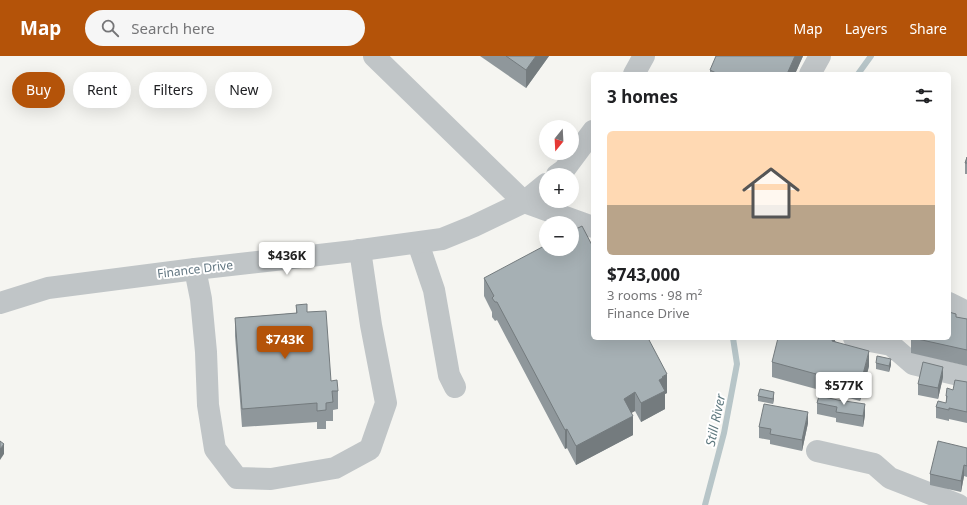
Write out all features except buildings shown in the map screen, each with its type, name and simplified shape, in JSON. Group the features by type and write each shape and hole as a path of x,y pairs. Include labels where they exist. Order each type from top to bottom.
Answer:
{"street":[{"path":"374,56 524,202 591,226"},
{"path":"811,72 820,56"},
{"path":"565,168 591,133"},
{"name":"Finance Drive","path":"0,303 48,288 442,239 474,226 524,202 539,190"},
{"path":"418,243 434,290 449,375 455,388"},
{"path":"195,269 201,299 206,352 208,405 215,449 237,478 272,479 335,468 370,449 386,403 371,325 360,250"},
{"path":"951,304 967,312"},
{"path":"865,340 891,345 913,364 967,377"},
{"path":"817,451 874,464 890,478 959,505"}],"waterway":[{"name":"Still River","path":"859,72 871,56"},
{"name":"Still River","path":"705,505 724,433 737,364 733,340"}]}
